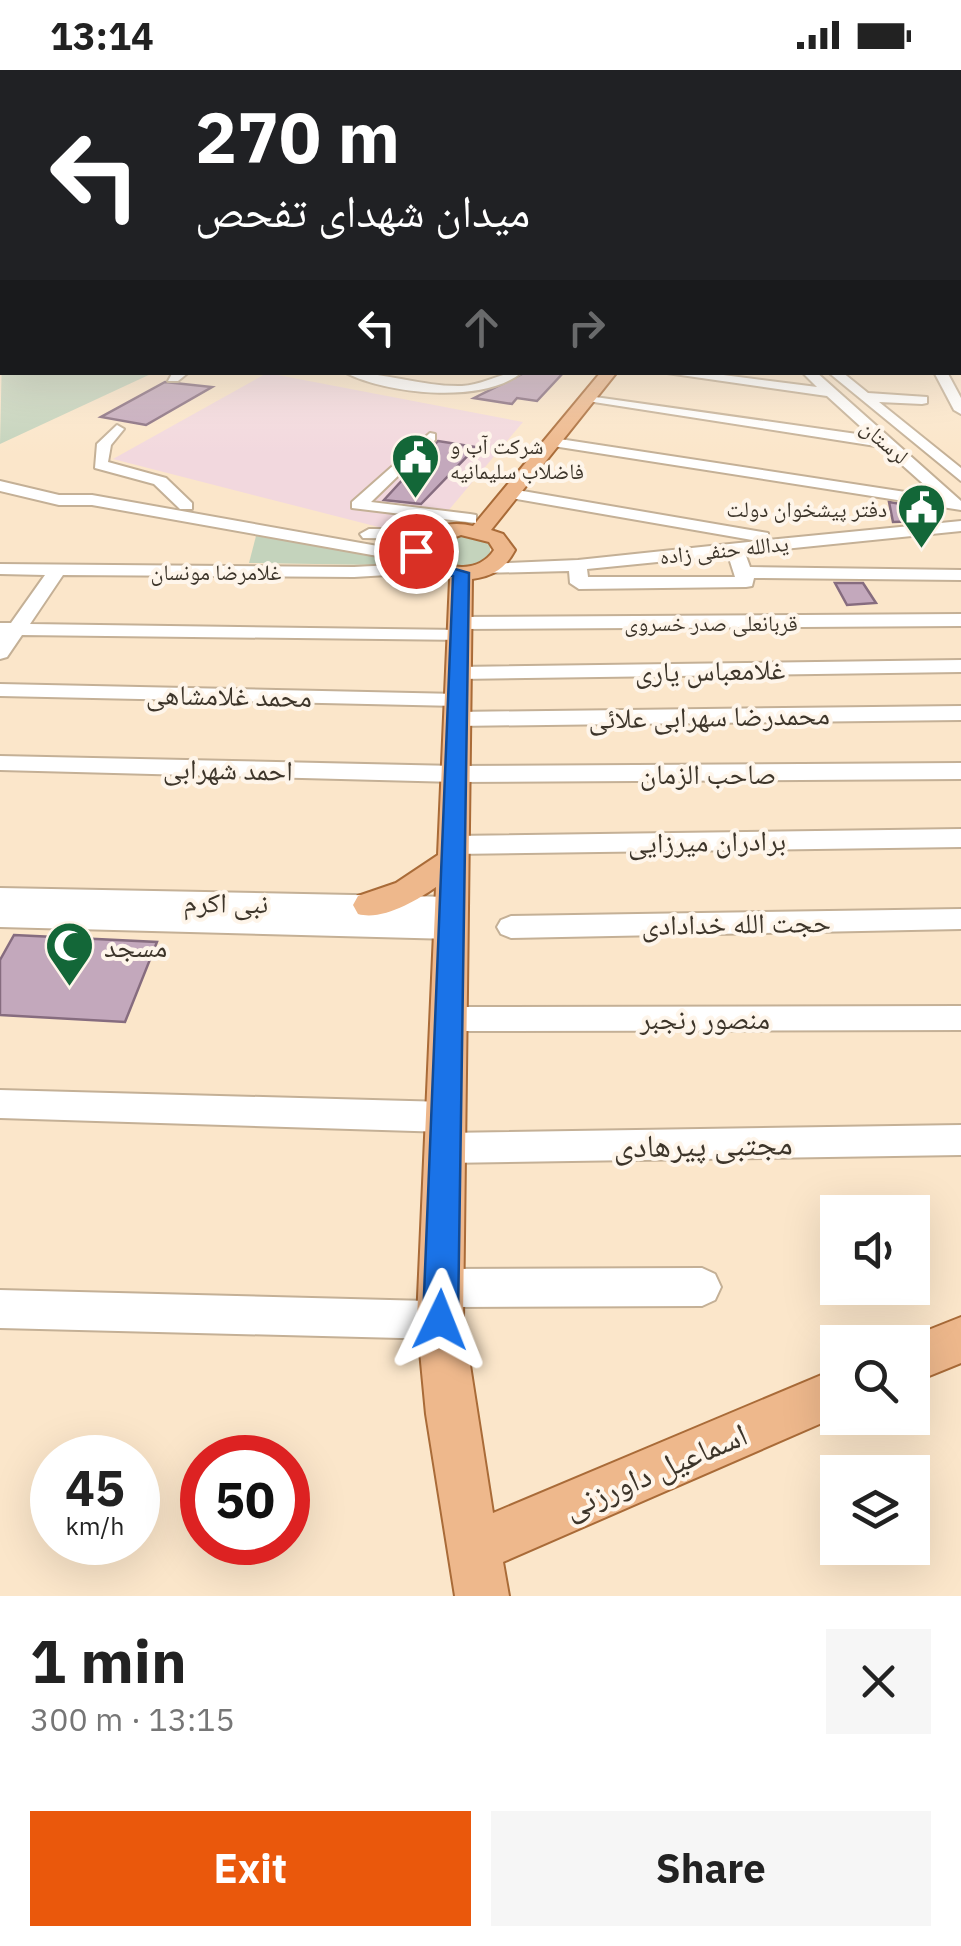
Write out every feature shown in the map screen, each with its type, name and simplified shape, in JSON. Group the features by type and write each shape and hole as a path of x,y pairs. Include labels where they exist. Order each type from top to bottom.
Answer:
{"main road":[{"path":"470,527 590,375"},
{"path":"470,527 496,538 506,550 497,564 474,571 425,563 418,544 434,534 470,527 510,494 608,375"},
{"path":"474,571 460,629 441,1304 450,1414 477,1572"},
{"path":"369,905 416,886 454,853"},
{"path":"930,1353 961,1340"},
{"name":"اسماعیل داورزنی","path":"477,1572 820,1401"}],"street":[{"path":"400,377 466,390 504,383 513,375"},
{"path":"689,375 832,394"},
{"name":"لرستان","path":"811,375 958,508"},
{"name":"لرستان","path":"838,375 961,476"},
{"path":"949,381 961,410"},
{"path":"864,397 922,400"},
{"path":"588,400 887,442"},
{"path":"117,429 104,444 100,465 160,482 186,506"},
{"path":"430,437 358,505 470,527"},
{"path":"553,442 958,508"},
{"path":"0,486 59,500"},
{"path":"510,494 792,542"},
{"path":"0,499 142,498 370,534 434,534"},
{"path":"92,500 425,563"},
{"name":"یدالله حنفی زاده","path":"474,571 578,565 961,526"},
{"path":"578,565 579,583 746,582 734,548"},
{"name":"غلامرضا مونسان","path":"0,569 354,572 425,563"},
{"path":"0,654 8,629 57,570"},
{"path":"742,572 961,575"},
{"name":"قربانعلی صدر خسروی","path":"8,629 460,629 961,620"},
{"name":"غلامعباس یاری","path":"458,698 961,666"},
{"name":"محمد غلامشاهی","path":"0,690 458,698"},
{"name":"محمدرضا سهرابی علائی","path":"458,698 961,714"},
{"name":"احمد شهرابی","path":"0,764 456,774"},
{"name":"صاحب الزمان","path":"456,774 961,771"},
{"name":"برادران میرزایی","path":"454,853 961,838"},
{"name":"نبی اکرم","path":"0,898 369,905 452,917"},
{"name":"نبی اکرم","path":"0,917 452,917"},
{"name":"حجت الله خدادادی","path":"511,927 961,919"},
{"name":"منصور رنجبر","path":"449,1018 961,1018"},
{"name":"مجتبی پیرهادی","path":"0,1104 446,1132 961,1140"},
{"path":"0,1309 441,1304 702,1287"}],"shaded area":[{"name":"شرکت آب و فاضلاب سلیمانیه","path":"263,375 523,422 437,524 394,531 113,459"}],"green space":[{"path":"2,375 149,375 0,444"},
{"path":"464,534 490,543 490,558 458,566 426,555 434,540"},
{"path":"256,536 404,560 377,565 249,563"}],"building":[{"path":"520,375 561,375 537,401 517,398 512,404 474,398"},
{"path":"165,382 212,387 146,425 101,417"},
{"path":"438,441 476,447 421,504 384,500"},
{"path":"889,502 919,507 921,521 893,522"},
{"path":"835,583 863,583 876,603 847,605"},
{"name":"مسجد","path":"14,935 157,942 125,1022 0,1015 0,960"}],"place":[{"name":"شرکت آب و فاضلاب سلیمانیه","path":"415,500"},
{"name":"دفتر پیشخوان دولت","path":"922,550"},
{"name":"مسجد","path":"69,988"}],"route":[{"path":"416,551 423,564 461,573 440,1320"}]}
